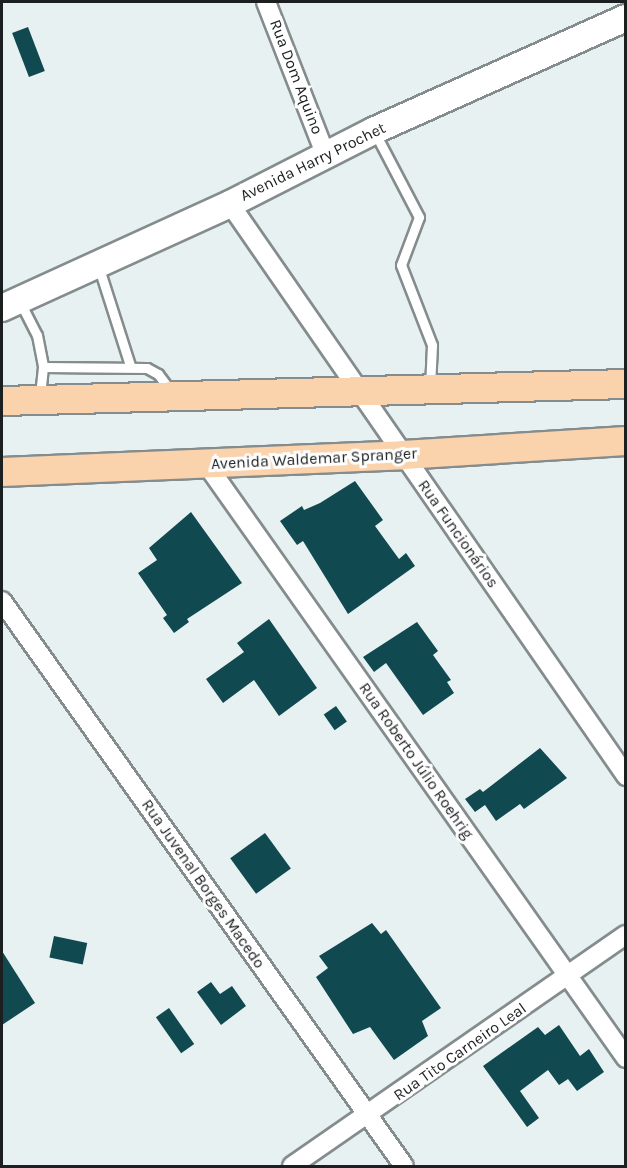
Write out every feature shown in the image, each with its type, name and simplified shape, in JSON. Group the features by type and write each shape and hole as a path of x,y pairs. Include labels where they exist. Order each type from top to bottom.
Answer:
{"main road":[{"path":"2,401 174,394 360,392 626,384"},
{"name":"Avenida Waldemar Spranger","path":"2,472 207,465 626,441"}],"street":[{"name":"Rua Dom Aquino","path":"266,2 325,153"},
{"name":"Avenida Harry Prochet","path":"10,304 230,204 325,153 626,18"},
{"name":"Rua Funcionários","path":"230,204 626,776"},
{"name":"Rua Roberto Júlio Roehrig","path":"207,465 626,1058"},
{"name":"Rua Juvenal Borges Macedo","path":"2,601 404,1167"},
{"name":"Rua Tito Carneiro Leal","path":"292,1167 626,935"}],"lane":[{"path":"373,131 419,217 401,265 432,345 430,390"},
{"path":"98,265 130,365"},
{"path":"10,304 37,335 43,368 39,400"},
{"path":"43,368 130,365 158,374 174,394"}],"building":[{"path":"28,27 45,71 29,77 12,33"},
{"path":"355,481 383,520 375,526 399,559 406,553 415,566 348,614 303,541 297,545 280,521 302,506 304,510 320,503"},
{"path":"191,512 242,583 187,619 189,622 174,633 163,618 167,615 138,573 157,560 149,548"},
{"path":"269,619 317,688 279,716 254,680 223,703 206,679 244,652 237,643"},
{"path":"417,622 438,651 433,655 451,680 447,682 454,693 423,715 386,663 374,672 363,657"},
{"path":"336,706 347,722 335,730 324,715"},
{"path":"540,748 567,778 524,809 520,804 496,821 485,805 475,812 465,799 480,789 483,792"},
{"path":"265,833 291,869 256,894 230,858"},
{"path":"372,923 381,934 386,930 441,1008 422,1021 428,1036 394,1060 370,1027 353,1034 316,977 328,968 319,956"},
{"path":"54,936 87,943 83,965 49,958"},
{"path":"2,951 35,1003 2,1025"},
{"path":"211,982 220,994 232,986 246,1006 221,1025 197,992"},
{"path":"169,1008 194,1044 181,1053 156,1017"},
{"path":"559,1025 580,1056 589,1049 604,1072 577,1091 568,1079 559,1085 548,1070 520,1091 539,1118 527,1127 483,1066 538,1027 545,1035"}]}
